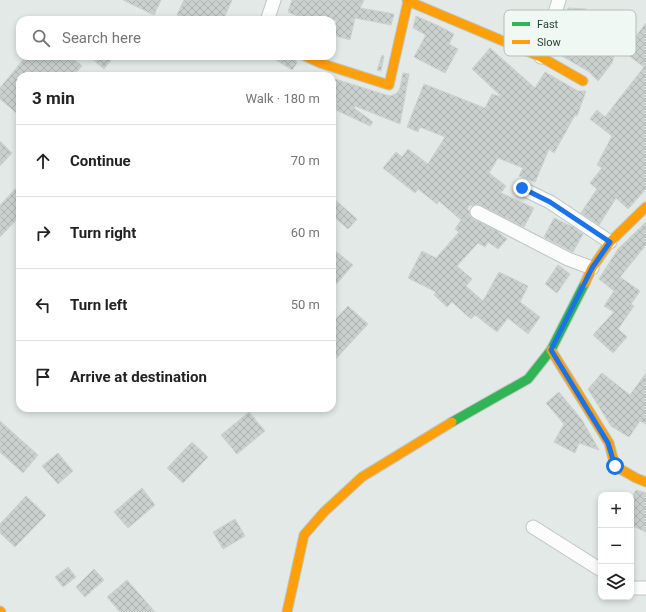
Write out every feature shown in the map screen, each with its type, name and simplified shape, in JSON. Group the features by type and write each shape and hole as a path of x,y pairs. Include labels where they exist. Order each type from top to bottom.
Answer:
{"street":[{"path":"269,16 274,0"},
{"path":"314,60 389,85 408,0 504,41"},
{"path":"556,10 559,0"},
{"path":"541,57 584,81"},
{"path":"522,188 550,202 610,242"},
{"path":"287,612 304,535 324,512 362,477 528,379 551,350 592,268 610,242 646,207"},
{"path":"477,212 568,259 592,268"},
{"path":"551,350 608,443 615,466 646,482"},
{"path":"533,527 598,568"},
{"path":"634,588 646,588"}],"building":[{"path":"123,0 161,0 154,15"},
{"path":"184,0 232,0 225,16 177,15"},
{"path":"292,0 364,0 360,8 394,14 391,25 355,18 350,40 336,36 336,16 298,16 288,12"},
{"path":"568,8 586,9 586,10 568,10"},
{"path":"416,16 454,34 449,44 458,49 445,73 414,57 426,35 413,28"},
{"path":"646,23 646,189 628,209 616,198 599,225 581,213 597,189 590,183 602,168 597,165 612,136 590,119 597,110 605,117 644,67 629,56 636,56 636,36"},
{"path":"490,48 535,88 545,72 578,91 586,91 577,116 575,115 554,153 549,149 535,182 519,176 523,168 498,158 489,173 506,186 501,193 534,208 524,227 480,205 470,205 467,209 469,210 470,216 473,219 497,231 507,239 498,249 488,242 485,247 478,243 457,266 472,279 466,286 483,301 499,272 528,286 520,302 540,317 528,334 508,318 497,332 475,315 471,319 452,302 447,307 434,295 436,292 408,278 422,251 436,258 459,232 455,229 461,220 439,201 437,204 418,189 415,193 383,168 396,152 402,157 408,149 428,164 445,137 420,127 418,132 407,127 424,84 485,108 492,94 502,97 472,69"},
{"path":"382,55 384,56 381,71 377,70"},
{"path":"562,56 614,56 612,63 598,81 588,71"},
{"path":"23,60 75,60 82,66 77,72 16,72 16,113 0,99 0,88"},
{"path":"94,60 111,60 104,69"},
{"path":"276,60 296,60 297,63 292,70"},
{"path":"403,73 409,74 400,124 355,106 354,108 373,122 370,126 336,110 336,79 391,96 397,93 400,88"},
{"path":"0,141 12,153 0,166"},
{"path":"16,188 16,220 0,237 0,205"},
{"path":"336,201 357,219 348,229 336,218"},
{"path":"554,218 573,227 583,234 573,252 544,237"},
{"path":"646,222 646,245 620,277 640,291 631,304 634,306 618,329 627,337 613,353 593,335 614,312 604,306 614,291 599,279 618,249"},
{"path":"336,251 353,265 336,284"},
{"path":"558,265 570,274 557,293 545,284"},
{"path":"348,306 368,324 336,359 336,319"},
{"path":"602,373 630,395 646,373 646,424 640,421 629,437 611,426 588,389"},
{"path":"559,392 582,420 599,450 579,443 575,453 554,442 564,424 546,403"},
{"path":"249,412 265,431 237,454 221,435"},
{"path":"0,421 38,455 23,473 0,452"},
{"path":"192,442 208,457 183,483 167,468"},
{"path":"58,453 73,471 58,484 42,466"},
{"path":"142,488 155,505 128,528 114,512"},
{"path":"636,490 646,493 646,532 634,526 634,494"},
{"path":"26,496 46,515 15,547 0,533 0,524"},
{"path":"235,519 245,536 223,549 213,532"},
{"path":"68,567 76,577 63,587 55,577"},
{"path":"94,569 104,580 85,597 76,587"},
{"path":"127,580 155,612 120,612 107,597"}],"traffic: fast":[{"path":"452,422 528,379 551,350 585,283"}],"traffic: slow":[{"path":"314,60 389,85 407,0"},
{"path":"408,1 504,41"},
{"path":"539,56 583,81"},
{"path":"585,283 592,268 610,242 646,207"},
{"path":"551,350 609,443 615,466 646,482"},
{"path":"287,612 304,535 324,512 362,477 452,422"}],"route":[{"path":"522,188 550,202 610,242 592,268 551,350 608,443 615,466"}]}
